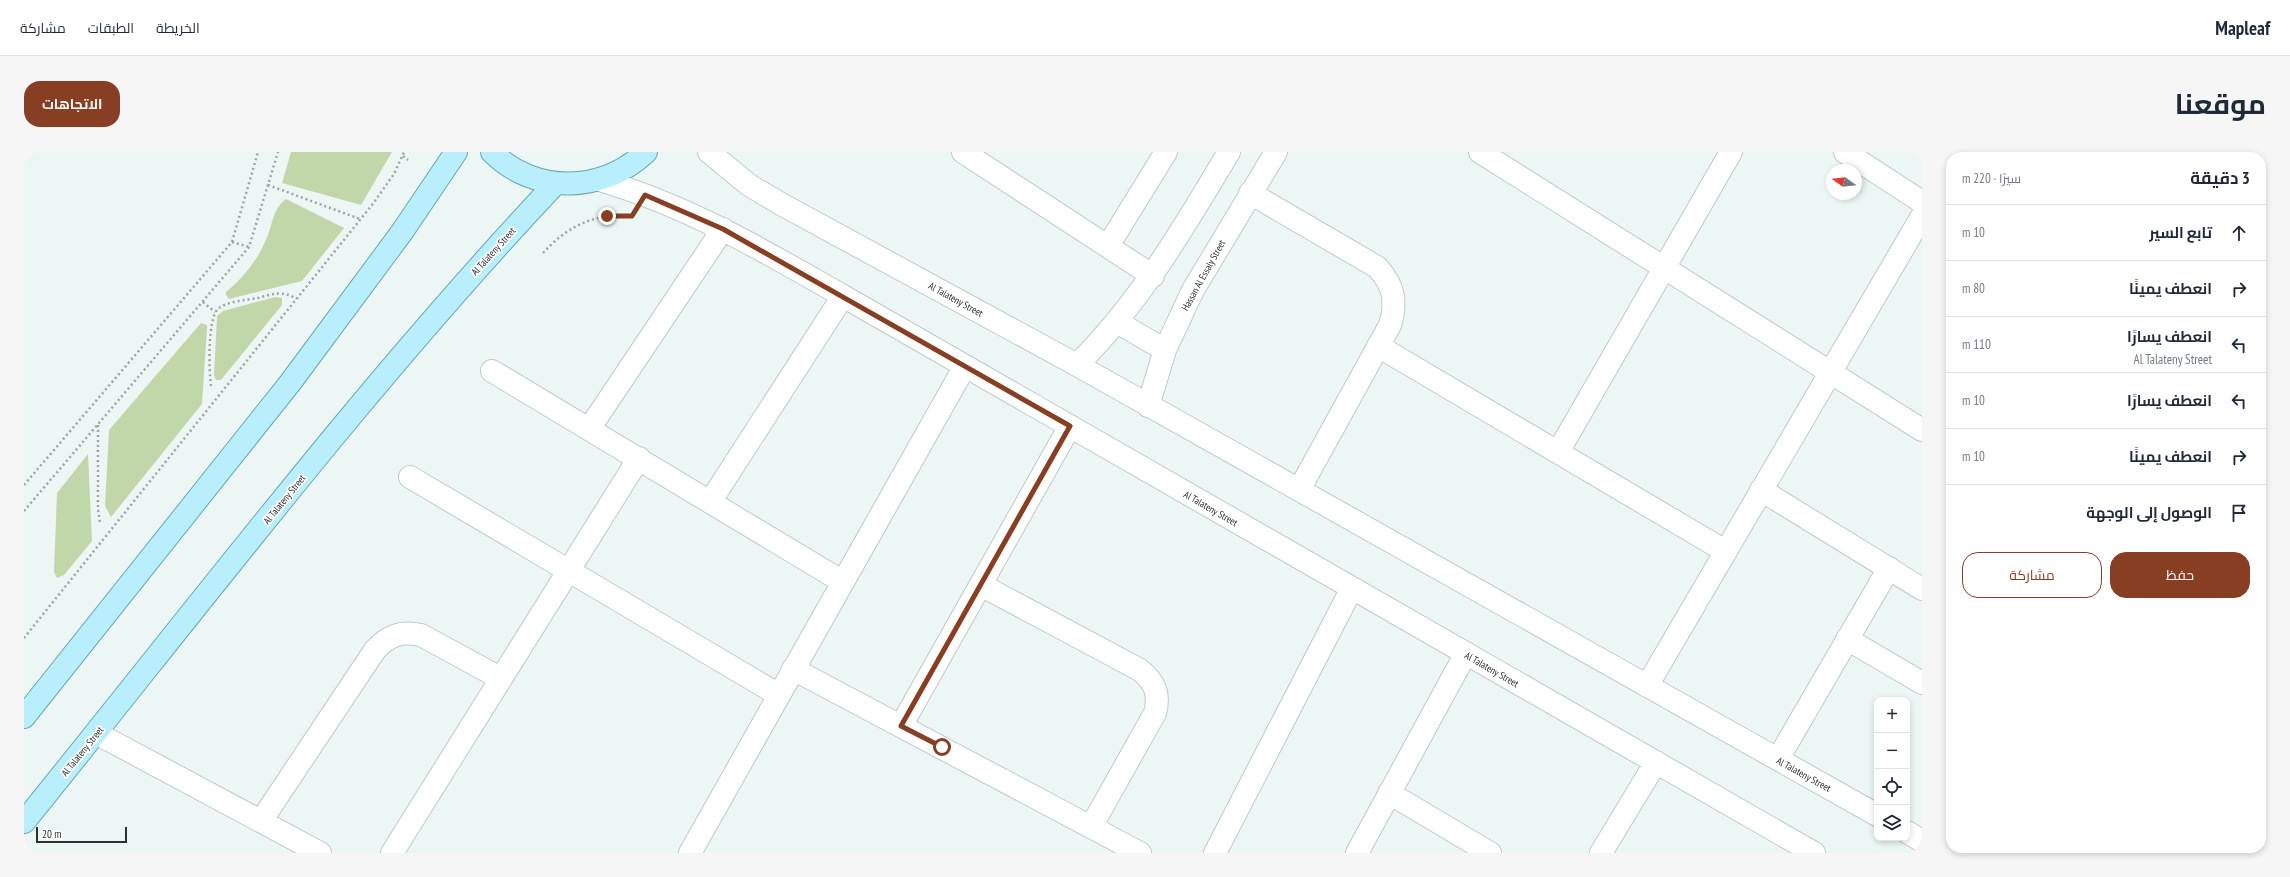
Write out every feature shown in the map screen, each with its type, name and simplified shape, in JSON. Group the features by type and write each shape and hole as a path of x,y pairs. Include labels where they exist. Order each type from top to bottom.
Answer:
{"main road":[{"path":"24,718 290,383 402,232 456,152"},
{"path":"492,152 516,171 535,179 555,184 578,184 600,180 619,172 646,152"},
{"name":"Al Talateny Street","path":"24,822 376,385 465,281 555,184"}],"street":[{"name":"Al Talateny Street","path":"709,152 749,185 768,196 1076,365 1874,813"},
{"path":"963,152 1153,276"},
{"path":"1076,365 1117,322 1153,276 1229,152"},
{"name":"Hassan Al Essaly Street","path":"1148,406 1165,350 1193,290 1276,152"},
{"path":"1480,152 1922,430"},
{"path":"1558,452 1730,152"},
{"path":"1845,152 1922,202"},
{"path":"1108,246 1162,153"},
{"name":"Al Talateny Street","path":"600,180 645,195 723,229 844,296 1656,762 1787,846 1814,853"},
{"path":"1250,193 1366,260 1386,277 1392,288 1394,313 1390,326 1299,490"},
{"path":"1647,686 1922,216"},
{"path":"589,429 723,229"},
{"path":"710,502 844,296"},
{"path":"1117,322 1165,350"},
{"path":"1378,346 1725,551"},
{"path":"690,853 965,366"},
{"path":"492,371 843,582"},
{"path":"901,726 1070,426"},
{"path":"392,853 500,678 639,458"},
{"path":"410,476 570,569 779,695"},
{"path":"1761,490 1922,589"},
{"path":"1778,759 1889,568"},
{"path":"981,585 1140,670 1154,684 1158,704 1155,713 1091,827"},
{"path":"1215,853 1352,588"},
{"path":"261,821 371,656 384,640 402,633 421,635 500,678"},
{"path":"1847,639 1922,683"},
{"path":"1356,853 1466,653"},
{"path":"793,669 1091,827 1108,846 1140,853"},
{"path":"96,733 320,853"},
{"path":"1601,853 1656,762"},
{"path":"1388,793 1490,853"},
{"path":"1910,834 1922,840"}],"path":[{"path":"24,485 232,242 258,152"},
{"path":"24,511 249,247 278,152"},
{"path":"24,638 360,219 383,189 404,152"},
{"path":"403,156 408,160"},
{"path":"268,185 360,219"},
{"path":"543,253 567,230 582,222 604,217 632,216 645,195"},
{"path":"232,242 249,247"},
{"path":"211,386 211,323 215,312 224,305 276,293 287,294 296,299"},
{"path":"203,302 215,312"},
{"path":"98,425 98,510 100,523"}],"green space":[{"path":"291,152 392,152 361,205 282,183"},
{"path":"286,199 344,228 302,281 229,299 226,292 238,281 258,256 268,236 275,213 281,203"},
{"path":"275,297 282,298 282,305 221,380 216,380 214,375 217,316 223,311"},
{"path":"201,323 207,325 202,404 111,517 105,506 109,430"},
{"path":"88,454 92,541 64,575 57,578 54,572 57,493"}],"route":[{"path":"607,216 632,216 645,195 693,214 844,296 1070,426 901,726 942,747"}]}
